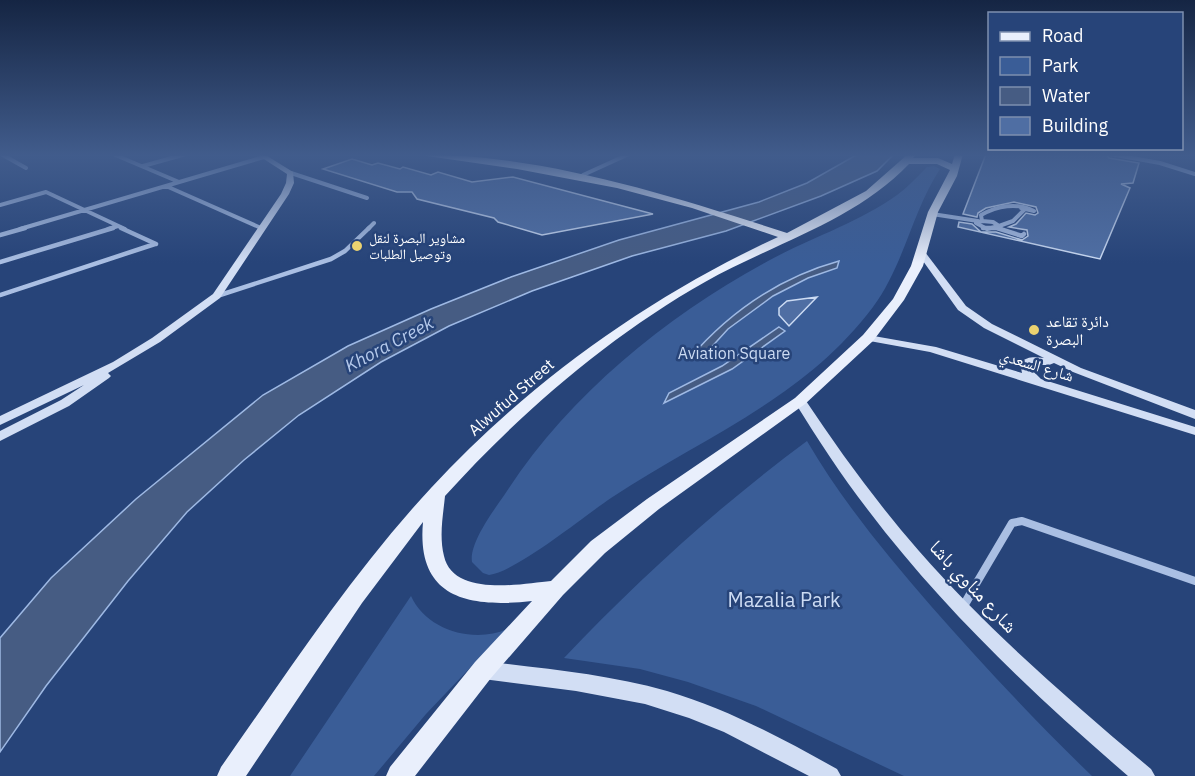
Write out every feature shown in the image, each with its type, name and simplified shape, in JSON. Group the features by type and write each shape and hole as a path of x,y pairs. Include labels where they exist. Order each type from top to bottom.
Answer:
{"main road":[{"path":"631,190 717,210"},
{"path":"653,190 675,195 791,234"},
{"name":"Alwufud Street","path":"230,776 366,580 436,494 522,411 608,342 688,286 875,190"},
{"path":"399,776 483,670 556,589 622,528 800,401 868,338 898,300 922,254 932,214 944,190"},
{"path":"436,494 433,549 436,564 445,578 459,588 478,593 556,589"}],"street":[{"path":"0,235 152,190"},
{"path":"176,190 261,228"},
{"path":"217,296 287,190"},
{"path":"344,190 367,198"},
{"path":"0,205 46,192 156,244 1,294"},
{"path":"998,227 1013,221 1022,209 998,207 981,215 978,225 998,227 1023,236 1024,234"},
{"path":"932,214 980,221"},
{"path":"0,421 117,364 156,340 217,296 331,259 345,251 375,223"},
{"path":"0,262 118,226"},
{"name":"شارع السعدي","path":"922,254 948,293 973,317 1029,348 1195,415"},
{"name":"شارع السعدي","path":"868,338 918,346 1195,431"},
{"path":"1041,383 1026,371 1026,363 1045,361 1077,369"},
{"path":"0,436 65,403 102,379 117,364"},
{"name":"شارع مناوي باشا","path":"800,401 846,472 922,566 1031,677 1144,776"},
{"path":"962,609 1012,523 1022,521 1195,581"},
{"path":"483,670 579,682 668,701 754,734 804,766 830,776"}],"green space":[{"name":"Aviation Square","path":"903,190 928,190 884,291 846,339 816,367 751,414 611,498 516,564 489,575 483,573 472,562 474,546 483,527 530,458 589,392 622,361 692,307 730,283 768,261 850,222"},
{"name":"Mazalia Park","path":"807,441 850,506 914,586 1010,693 1092,776 904,776 756,706 688,682 640,669 564,658 621,600 711,517"},
{"path":"411,596 428,618 452,631 480,635 507,629 426,714 374,776 290,776"}],"water":[{"name":"Khora Creek","path":"789,190 834,190 726,231 632,256 532,291 449,326 381,362 299,415 244,460 187,512 128,581 46,686 0,752 0,638 51,578 136,499 263,395 348,346 511,277 619,240 759,202"},
{"path":"839,261 837,268 808,278 773,296 728,329 706,353 688,360 720,327 756,299 795,277"},
{"path":"779,327 785,331 732,369 664,403 669,393 722,366"}],"building":[{"path":"391,190 563,190 653,214 542,235 498,222 494,218 417,199 412,192"},
{"path":"972,190 1129,190 1100,259 958,227 959,222 972,224 981,232 996,232 1022,240 1028,236 1027,230 1009,227 1016,224 1026,213 1035,215 1038,213 1036,207 1014,202 986,208 978,213 977,217 963,214"},
{"path":"817,297 789,326 779,315 779,308 787,301"}],"place":[{"name":"مشاوير البصرة لنقل وتوصيل الطلبات","path":"357,246"},
{"name":"دائرة تقاعد البصرة","path":"1034,330"}]}
